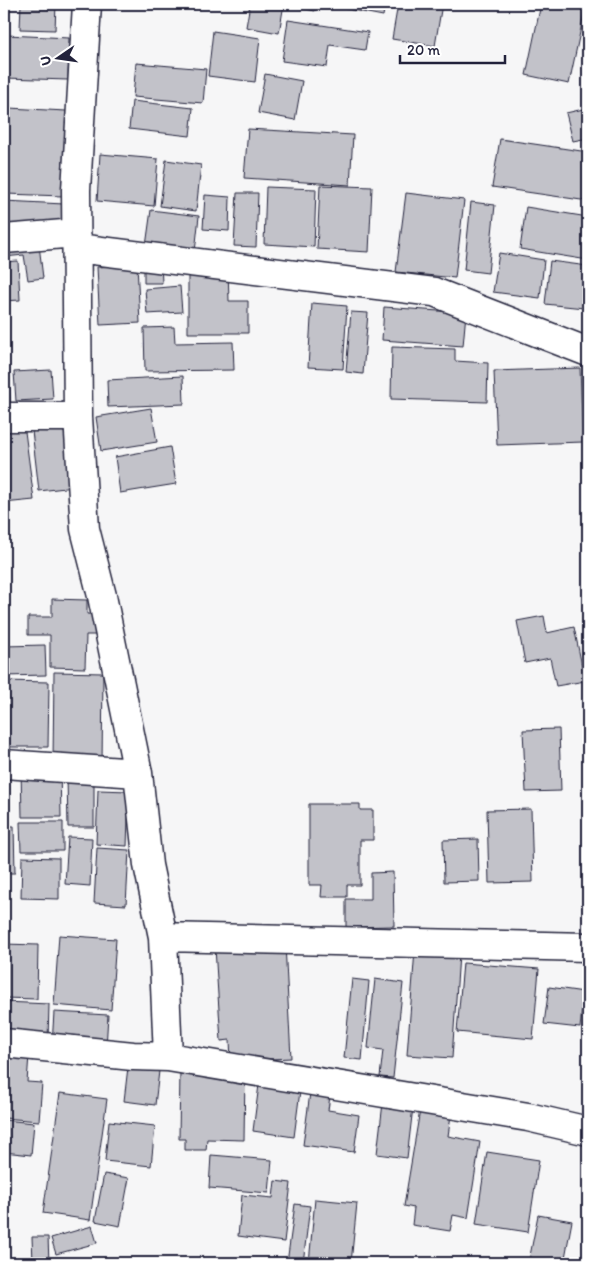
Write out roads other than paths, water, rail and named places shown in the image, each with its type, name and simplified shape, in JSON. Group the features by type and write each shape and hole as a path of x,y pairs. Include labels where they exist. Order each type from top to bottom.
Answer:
{"street":[{"path":"87,4 76,190 78,417 85,529 102,596 138,773 148,865 163,937 168,1057"},
{"path":"4,238 76,241 434,292 588,352"},
{"path":"4,417 78,417"},
{"path":"4,764 138,773"},
{"path":"163,937 588,947"},
{"path":"4,1043 133,1056 168,1057 528,1117 588,1131"}]}
